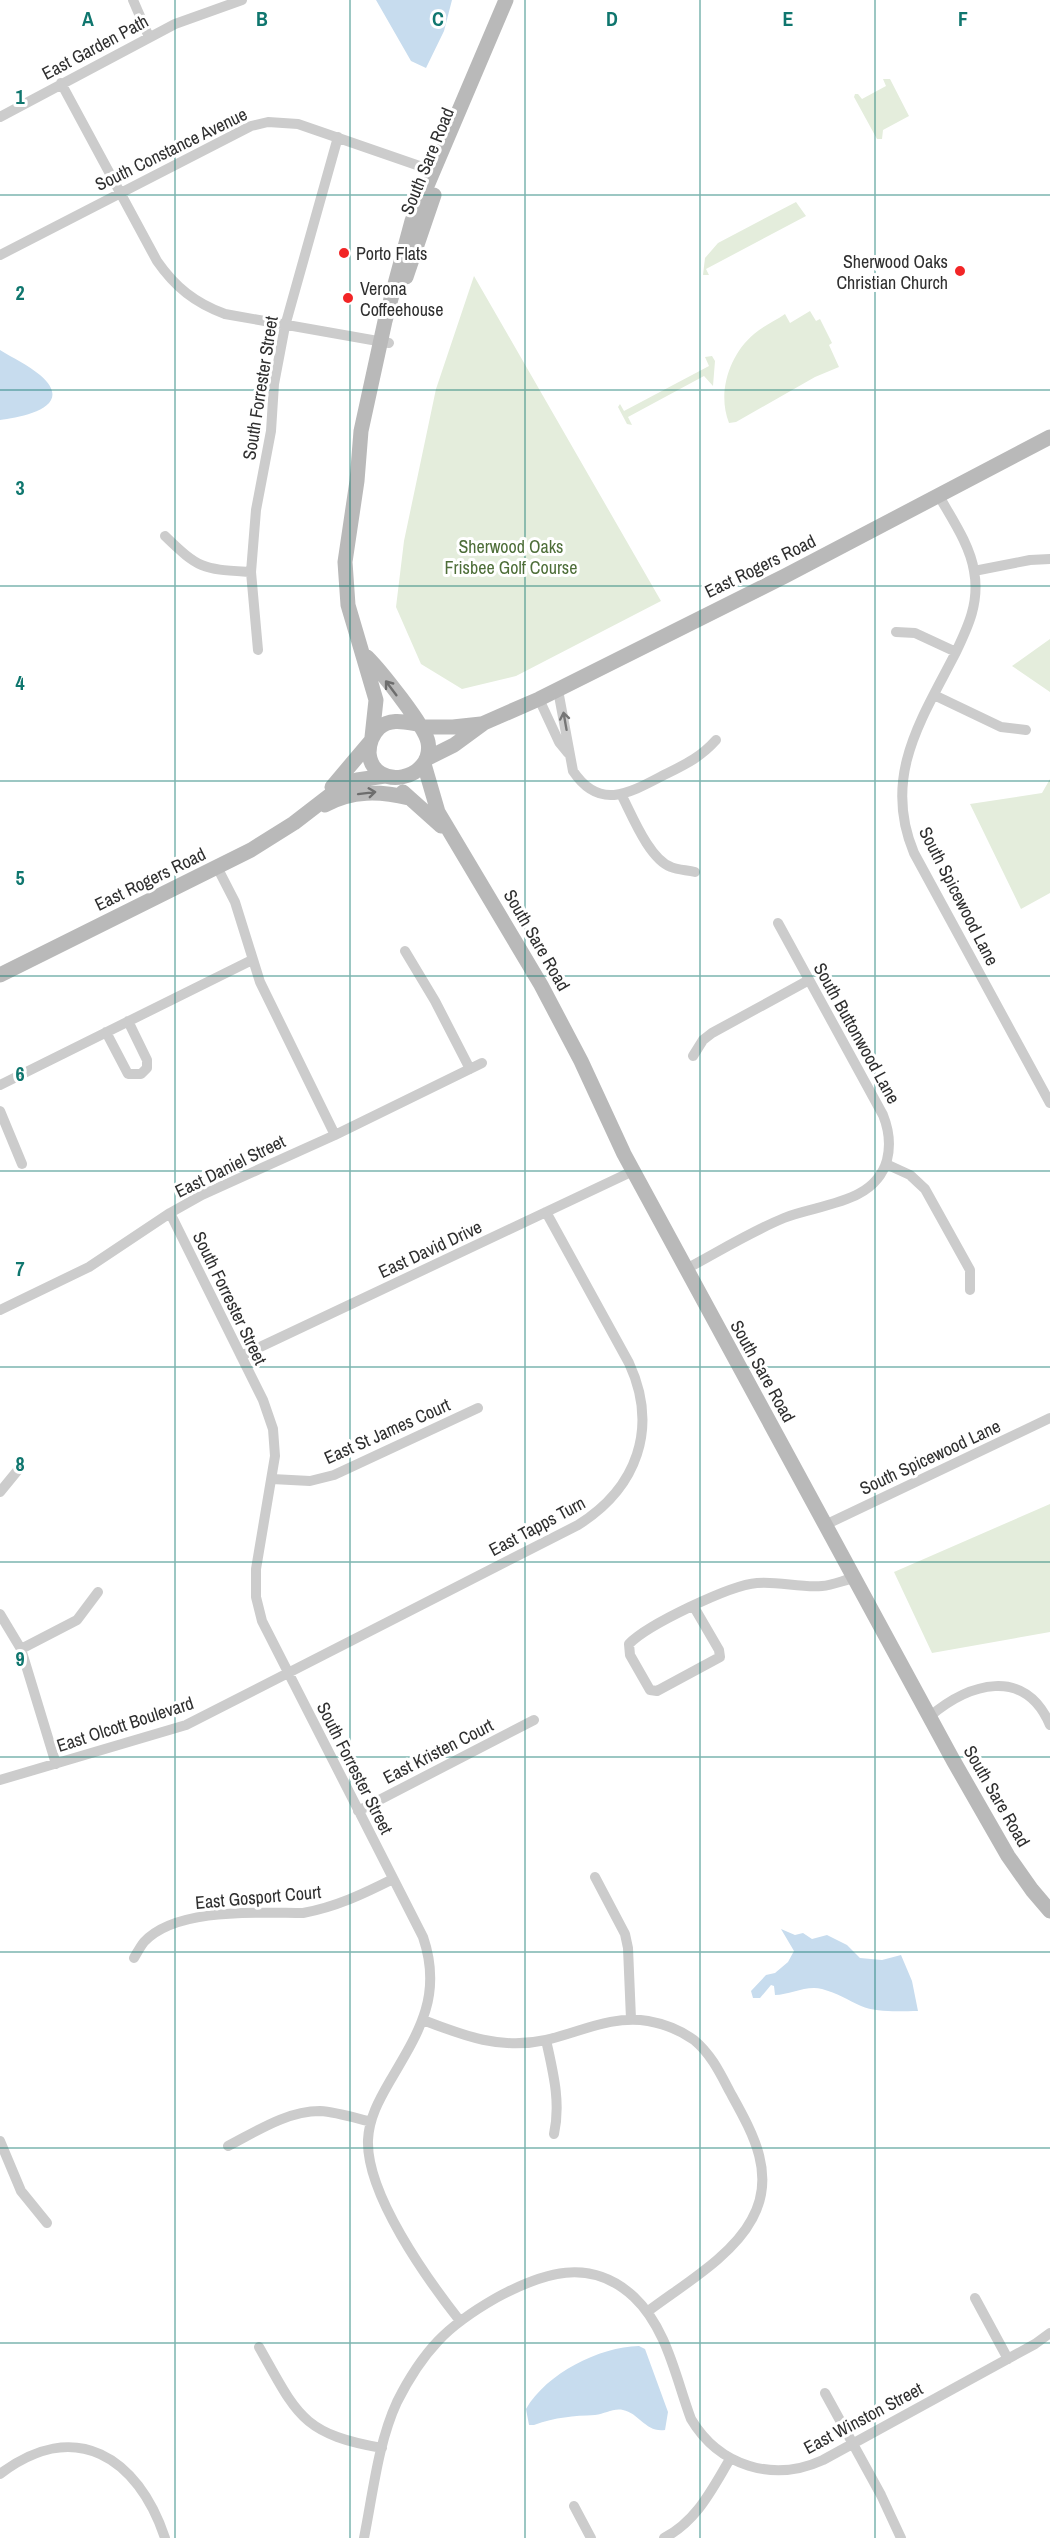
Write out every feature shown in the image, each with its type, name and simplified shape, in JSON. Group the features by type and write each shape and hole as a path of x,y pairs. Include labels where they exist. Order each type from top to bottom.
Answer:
{"main road":[{"name":"South Sare Road","path":"385,342 384,321 409,231 506,0"},
{"name":"South Sare Road","path":"371,740 376,700 348,605 345,562 362,431 385,342 422,227 514,0"},
{"name":"East Rogers Road","path":"425,761 454,745 484,723 558,690 1050,437"},
{"name":"South Sare Road","path":"363,653 420,726"},
{"path":"392,722 420,726 428,741 425,761 412,775 403,778 388,777 378,771 370,758 371,740 378,729 392,722"},
{"name":"East Rogers Road","path":"420,726 453,727 484,723"},
{"name":"East Rogers Road","path":"311,809 371,740"},
{"path":"435,805 436,769 454,745"},
{"name":"South Sare Road","path":"425,761 435,805 546,994 581,1061 633,1171 929,1717 1008,1856 1050,1911"},
{"name":"South Sare Road","path":"388,777 455,841"},
{"name":"East Rogers Road","path":"0,975 217,867 294,824 349,782 388,777"},
{"path":"294,824 328,803 352,795 380,792 409,798"}],"street":[{"path":"133,0 149,37"},
{"name":"East Garden Path","path":"0,117 175,24 242,0"},
{"path":"61,83 157,261 169,279 189,297 204,307 225,314 385,342"},
{"name":"South Constance Avenue","path":"0,255 120,191 251,126 268,122 283,121 315,128 434,171"},
{"name":"South Forrester Street","path":"258,650 251,572 256,510 272,431 274,384 285,326 338,137"},
{"name":"South Spicewood Lane","path":"939,496 965,545 974,571 976,593 974,609 956,652 909,747 903,773 901,800 907,834 914,853 1050,1103"},
{"path":"165,536 199,566 251,572"},
{"path":"974,571 1030,560 1050,559"},
{"path":"896,632 915,633 956,652"},
{"path":"558,690 573,771 587,787 603,794 621,795 636,790 701,756 716,740"},
{"path":"934,695 1000,727 1026,730"},
{"path":"539,699 559,741 568,753"},
{"path":"621,795 659,859 672,868 695,872"},
{"path":"217,867 235,902 260,982 335,1135"},
{"name":"South Buttonwood Lane","path":"778,922 883,1115 889,1141 886,1164"},
{"path":"405,951 435,1001 470,1069"},
{"path":"0,1085 252,960"},
{"path":"693,1056 703,1040 712,1033 809,981"},
{"path":"106,1032 128,1074 141,1074 147,1068 147,1060 128,1021"},
{"name":"East Daniel Street","path":"0,1310 89,1267 170,1213 202,1195 335,1135 482,1064"},
{"path":"0,1111 22,1164"},
{"path":"686,1269 785,1218 854,1197 872,1184 886,1164 910,1175 925,1189 970,1270 970,1290"},
{"name":"East David Drive","path":"241,1356 633,1171"},
{"name":"East Tapps Turn","path":"288,1674 578,1525 595,1515 622,1486 637,1456 642,1438 642,1410 638,1385 629,1363 546,1212"},
{"name":"South Forrester Street","path":"170,1213 263,1400 273,1429 275,1456 256,1569 255,1589 262,1621 423,1937 429,1953 431,1992 423,2020 375,2108 371,2122 369,2155 371,2170 381,2194 420,2268 460,2321"},
{"name":"East St James Court","path":"272,1479 310,1481 334,1475 478,1407"},
{"name":"South Spicewood Lane","path":"825,1525 1050,1419"},
{"path":"0,1492 18,1470"},
{"path":"694,1606 719,1650 720,1657 657,1691 650,1690 630,1655 628,1644 636,1636 694,1606 745,1584 823,1586 854,1578"},
{"path":"21,1648 77,1620 98,1592"},
{"path":"0,1614 21,1648 56,1764"},
{"name":"East Olcott Boulevard","path":"0,1780 186,1725 288,1674"},
{"path":"929,1717 975,1689 990,1685 1006,1685 1035,1699 1043,1709 1050,1725"},
{"name":"East Kristen Court","path":"358,1811 534,1720"},
{"path":"595,1877 625,1934 628,1948 631,2019"},
{"name":"East Gosport Court","path":"134,1958 151,1936 191,1919 211,1915 303,1913 319,1910 347,1902 393,1879"},
{"path":"423,2020 460,2035 490,2043 518,2044 546,2040 603,2024 631,2019 674,2029 701,2047 715,2064 758,2146 763,2172 760,2202 743,2235 730,2248 647,2312"},
{"path":"546,2040 557,2098 558,2114 554,2134"},
{"path":"228,2146 280,2119 306,2112 330,2112 371,2122"},
{"path":"0,2141 21,2192 47,2223"},
{"name":"East Winston Street","path":"364,2538 382,2448 392,2415 410,2378 437,2342 460,2321 524,2282 565,2272 587,2274 614,2283 634,2298 647,2312 664,2344 691,2420 706,2442 730,2459 762,2470 789,2471 812,2465 1008,2359 1050,2333"},
{"path":"975,2298 1008,2359"},
{"path":"259,2347 289,2400 309,2423 339,2439 382,2448"},
{"path":"825,2393 901,2538"},
{"path":"0,2474 26,2456 58,2447 73,2447 106,2457 121,2466 142,2490 165,2538"},
{"path":"664,2538 681,2528 694,2516 730,2459"},
{"path":"574,2506 591,2538"}],"green space":[{"path":"883,79 890,79 909,116 883,130 882,139 877,139 854,97 858,94 862,99 886,86"},
{"path":"796,202 806,216 706,269 709,275 703,275 705,258 718,243"},
{"name":"Sherwood Oaks Frisbee Golf Course","path":"474,276 661,601 516,676 462,689 421,664 396,607 404,541 436,389"},
{"path":"810,311 816,321 820,319 832,343 829,345 839,367 815,377 736,422 729,423 724,399 725,387 732,363 745,343 758,331 785,314 790,323"},
{"path":"712,356 715,361 713,386 704,376 628,417 632,425 627,424 618,407 620,404 624,411 709,366 705,357"},
{"path":"1050,639 1050,692 1012,666"},
{"path":"1050,779 1050,893 1021,909 970,804 1042,793"},
{"path":"1050,1504 1050,1632 932,1653 894,1572"}],"water":[{"path":"376,0 452,0 444,31 426,68 411,61"},
{"path":"0,350 40,375 50,386 52,395 49,403 32,413 0,420"},
{"path":"781,1929 795,1935 803,1933 812,1939 827,1935 847,1945 860,1958 882,1960 901,1955 912,1981 918,2011 874,2010 816,1988 775,1995 774,1986 771,1985 760,1998 753,1998 751,1991 766,1975 775,1973 788,1962 794,1951"},
{"path":"639,2346 645,2349 668,2412 665,2430 653,2429 623,2410 572,2416 529,2425 526,2409 535,2396 560,2374 575,2364 607,2351"}],"place":[{"name":"Porto Flats","path":"344,253"},
{"name":"Sherwood Oaks Christian Church","path":"960,271"},
{"name":"Verona Coffeehouse","path":"348,298"}]}
